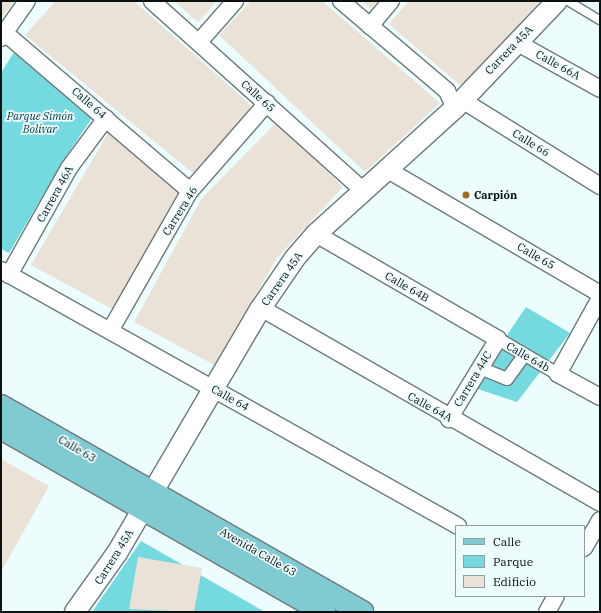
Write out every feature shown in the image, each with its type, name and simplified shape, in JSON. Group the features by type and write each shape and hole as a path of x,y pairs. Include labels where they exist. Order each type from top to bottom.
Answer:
{"main road":[{"name":"Calle 63","path":"1,406 148,501"},
{"name":"Calle 63","path":"1,428 148,501"},
{"name":"Avenida Calle 63","path":"148,501 324,612"},
{"name":"Avenida Calle 63","path":"148,501 362,612"}],"street":[{"path":"3,36 27,1"},
{"name":"Calle 65","path":"152,1 364,191"},
{"path":"199,42 235,1"},
{"name":"Calle 66","path":"341,1 458,98 600,186"},
{"path":"370,26 391,1"},
{"name":"Carrera 45A","path":"75,612 104,573 261,308 295,258 316,234 388,170 556,1"},
{"name":"Calle 64","path":"3,36 106,118 190,191"},
{"name":"Calle 66A","path":"516,42 600,89"},
{"name":"Carrera 46","path":"110,331 190,191 267,103"},
{"name":"Carrera 46A","path":"5,272 69,168 106,118"},
{"name":"Calle 65","path":"388,170 600,294"},
{"name":"Calle 64B","path":"316,234 498,339"},
{"name":"Calle 64","path":"5,272 456,525"},
{"path":"558,374 600,298"},
{"name":"Calle 64A","path":"261,308 449,419 600,503"},
{"name":"Calle 64b","path":"498,339 524,356 558,374"},
{"name":"Carrera 44C","path":"449,419 498,339"},
{"path":"480,368 507,379 524,356"},
{"name":"Calle 64B","path":"558,374 600,397"},
{"path":"585,546 600,520"},
{"path":"547,612 555,597"}],"lane":[{"path":"568,1 600,20"}],"green space":[{"name":"Parque Simón Bolivar","path":"14,52 94,115 65,158 9,253 1,249 1,73"},
{"path":"526,307 570,333 517,402 472,387"},
{"path":"141,541 265,612 92,612"}],"building":[{"path":"1,1 14,1 1,19"},
{"path":"56,1 134,1 253,107 194,174 25,35"},
{"path":"174,1 217,1 198,22"},
{"path":"251,1 322,1 440,103 365,172 219,35"},
{"path":"362,1 378,1 371,9"},
{"path":"409,1 540,1 463,88 389,24"},
{"path":"277,122 343,187 276,259 216,366 134,322 202,198"},
{"path":"111,128 182,193 112,309 31,265"},
{"path":"1,459 49,486 1,572"},
{"path":"138,557 202,568 194,612 129,609"}],"place":[{"name":"Carpión","path":"466,195"}]}
